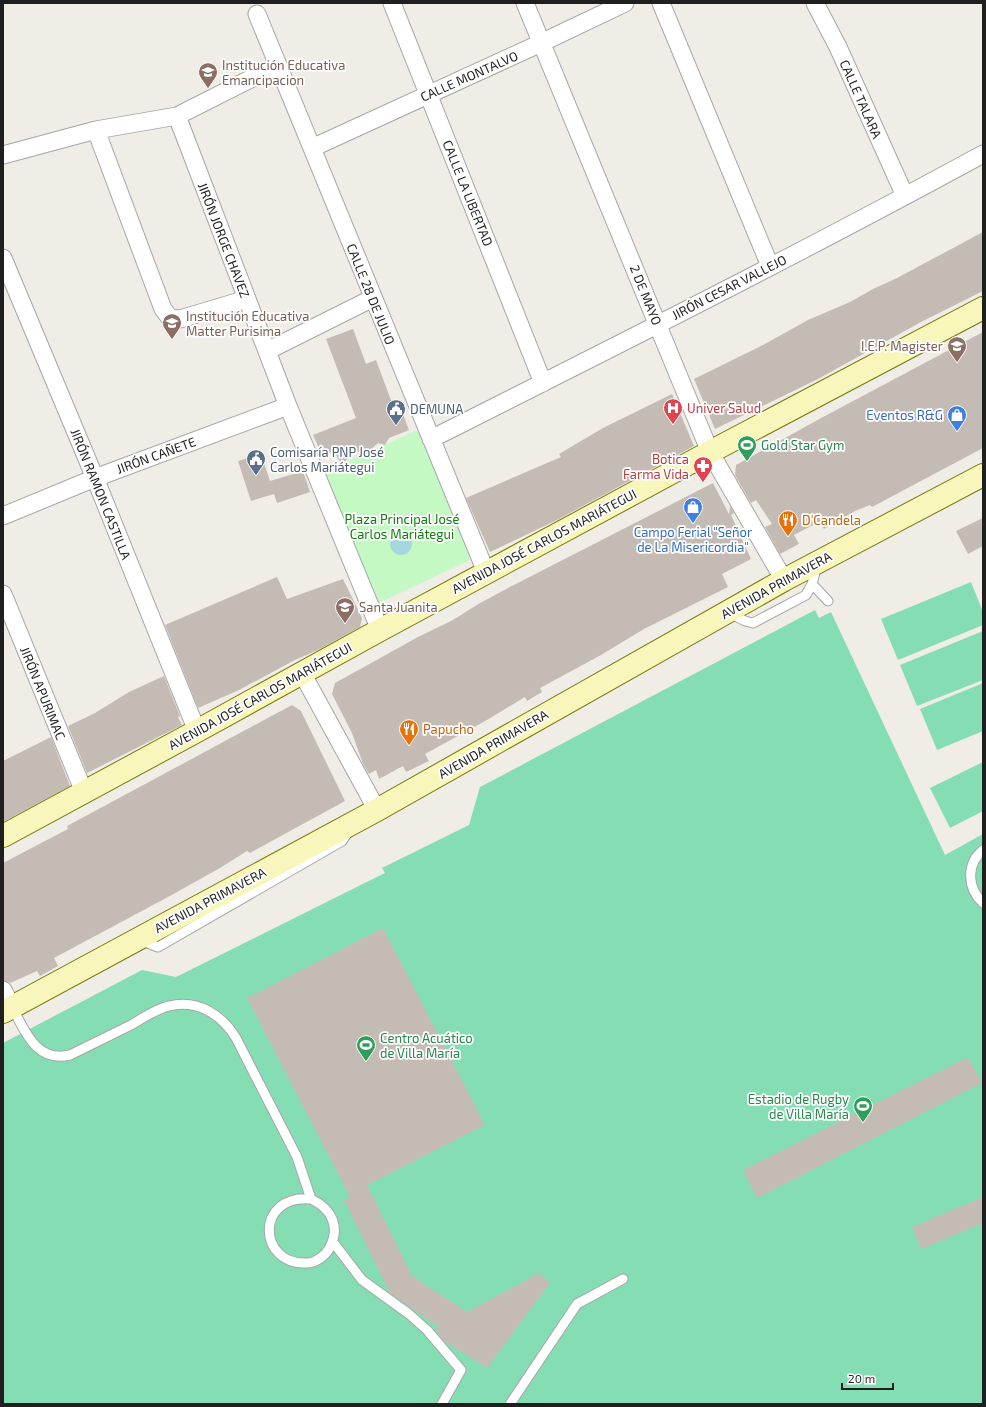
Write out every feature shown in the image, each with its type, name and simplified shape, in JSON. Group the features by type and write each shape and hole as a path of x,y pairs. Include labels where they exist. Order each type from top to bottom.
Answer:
{"main road":[{"name":"AVENIDA JOSÉ CARLOS MARIÁTEGUI","path":"3,836 486,572 983,308"},
{"name":"AVENIDA PRIMAVERA","path":"6,1003 137,939 378,810 784,580 983,475"}],"street":[{"name":"CALLE LA LIBERTAD","path":"392,3 543,383"},
{"name":"2 DE MAYO","path":"525,3 710,452 784,580"},
{"name":"CALLE MONTALVO","path":"312,148 542,43 625,3"},
{"path":"661,3 770,266"},
{"name":"CALLE TALARA","path":"815,3 838,47 905,196"},
{"name":"CALLE 28 DE JULIO","path":"257,14 486,572"},
{"path":"3,155 96,130 177,116 278,65"},
{"name":"JIRÓN JORGE CHAVEZ","path":"177,116 288,406 380,630"},
{"path":"96,130 163,309 170,318 180,319 247,299"},
{"name":"JIRÓN CESAR VALLEJO","path":"431,439 658,324 983,154"},
{"name":"JIRÓN RAMON CASTILLA","path":"3,258 95,478 197,731"},
{"path":"267,351 373,298"},
{"name":"JIRÓN CAÑETE","path":"3,516 95,478 288,406"},
{"name":"JIRÓN APURIMAC","path":"3,594 84,792"},
{"path":"302,673 378,810"}],"lane":[{"path":"727,612 745,621 753,622 806,595 812,584 817,562"},
{"path":"812,584 828,601"},
{"path":"983,850 976,857 970,874 974,891 983,903"},
{"path":"6,1003 31,1042 43,1052 57,1057 70,1055 168,1006 191,1005 212,1013 230,1028 236,1038 297,1157 311,1199"},
{"path":"300,1198 311,1199 319,1203 331,1216 335,1233 333,1242 328,1252 320,1259 310,1263 299,1264 288,1261 279,1255 269,1236 273,1214 280,1206 289,1201 300,1198"},
{"path":"333,1242 362,1280 388,1297 415,1319 443,1347 462,1370 442,1404"},
{"path":"510,1404 577,1304 624,1279"}],"green space":[{"name":"Plaza Principal José Carlos Mariátegui","path":"418,430 472,559 379,603 323,472"},
{"path":"971,582 983,612 983,625 898,660 881,619"},
{"path":"815,610 819,618 831,612 945,855 983,834 983,1404 3,1404 3,1043 142,970 176,977 385,873 382,868 469,825 480,787"},
{"path":"983,631 983,680 917,706 900,665"},
{"path":"983,683 983,731 937,750 920,709"},
{"path":"983,762 983,811 950,828 930,788"}],"water":[{"path":"401,533 409,536 412,544 409,552 401,555 393,552 390,544 393,536"}],"building":[{"path":"983,232 983,291 921,322 818,379 715,429 694,379 763,345 808,320 850,302"},
{"path":"353,329 366,364 376,360 392,403 398,401 409,430 389,438 385,445 378,443 369,451 355,452 341,464 334,451 322,455 313,435 356,418 326,339"},
{"path":"983,332 983,448 872,507 870,505 855,511 824,529 819,522 794,535 799,544 780,554 765,527 772,524 756,500 751,503 735,475 736,465"},
{"path":"672,394 694,446 557,520 490,552 466,498 561,457 559,454 603,428"},
{"name":"Comisaría PNP José Carlos Mariátegui","path":"261,454 270,481 303,471 310,492 277,503 274,494 251,501 238,461"},
{"path":"713,483 729,514 730,506 734,513 731,515 751,559 722,574 728,587 644,629 601,655 540,688 542,692 527,701 525,697 425,754 429,761 406,772 403,766 379,779 376,770 369,774 363,764 352,733 332,694 335,683 418,637 453,620 510,587"},
{"path":"983,518 983,546 968,554 956,531"},
{"path":"277,577 287,599 343,579 362,618 360,627 239,690 198,708 165,625"},
{"path":"164,676 180,716 178,717 182,725 87,773 68,726 95,713 129,692"},
{"path":"292,705 301,711 345,801 250,853 247,851 168,897 54,958 58,966 40,976 37,971 10,983 3,980 3,863 68,829 67,826"},
{"path":"51,737 70,786 3,822 3,761"},
{"name":"Centro Acuático de Villa María","path":"383,928 485,1125 367,1185 412,1276 467,1312 539,1273 550,1283 487,1368 444,1341 435,1330 439,1327 390,1293 344,1200 350,1197 247,998"},
{"path":"968,1057 982,1083 757,1198 743,1170"},
{"path":"983,1197 983,1223 921,1249 912,1227"}],"place":[{"name":"Institución Educativa Emancipacion","path":"208,89"},
{"name":"Institución Educativa Matter Purisima","path":"172,340"},
{"name":"I.E.P. Magister","path":"957,363"},
{"name":"Univer Salud","path":"673,425"},
{"name":"DEMUNA","path":"396,426"},
{"name":"Eventos R&G","path":"957,432"},
{"name":"Gold Star Gym","path":"747,462"},
{"name":"Comisaría PNP José Carlos Mariátegui","path":"256,476"},
{"name":"Botica Farma Vida","path":"703,483"},
{"name":"Campo Ferial \"Señor de La Misericordia\"","path":"693,524"},
{"name":"D'Candela","path":"788,537"},
{"name":"Santa Juanita","path":"345,624"},
{"name":"Papucho","path":"409,746"},
{"name":"Centro Acuático de Villa María","path":"366,1062"},
{"name":"Estadio de Rugby de Villa María","path":"863,1123"}]}
